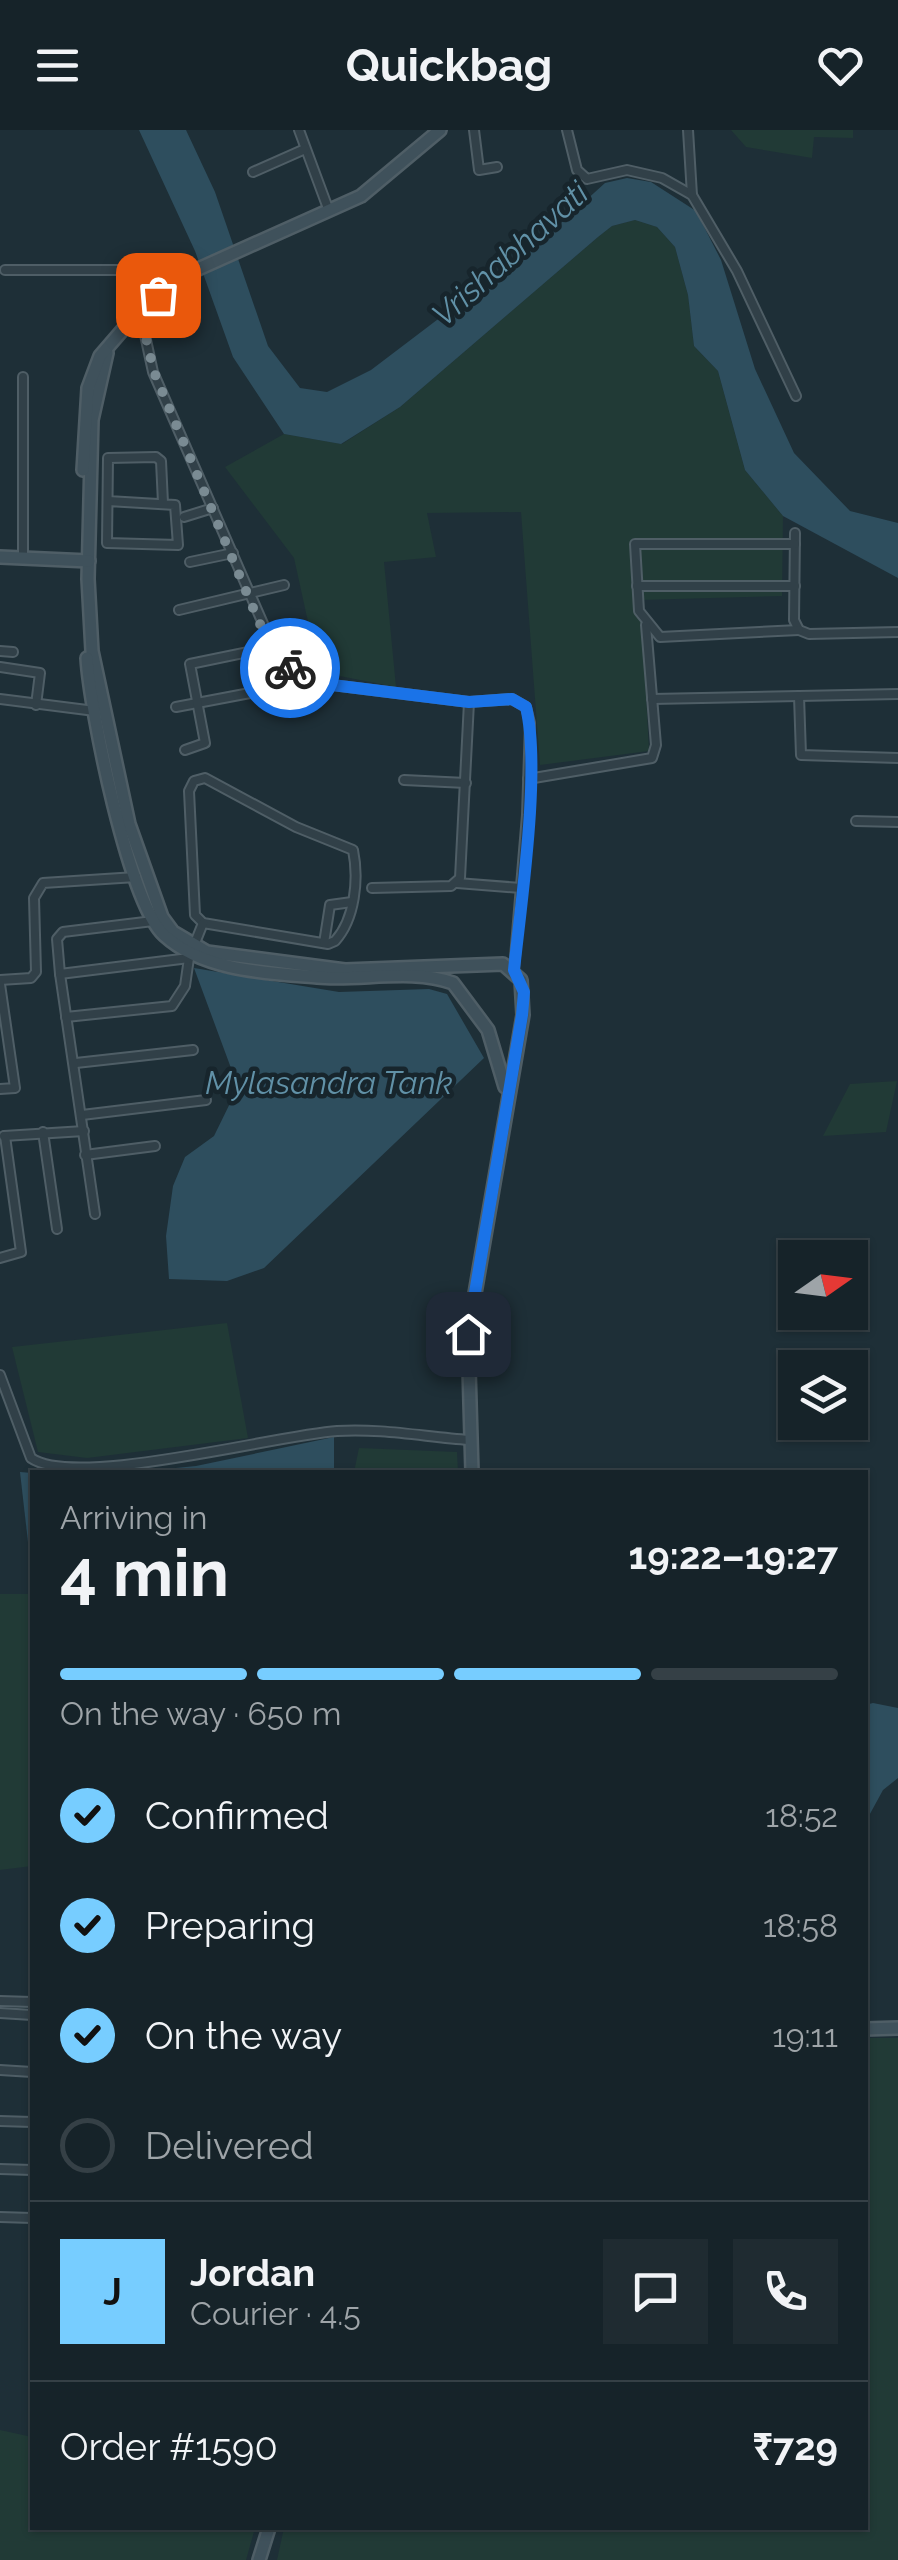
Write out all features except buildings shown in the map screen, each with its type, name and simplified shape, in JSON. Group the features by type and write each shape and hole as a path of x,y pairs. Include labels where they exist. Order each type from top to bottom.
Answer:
{"main road":[{"path":"438,131 362,196 188,274 140,312 100,356 88,388 86,561 92,651 99,711 136,877 153,921 164,936 192,952 234,967 317,977 428,978 454,983 488,1030 499,1056 506,1098"},
{"path":"86,561 92,420 106,352"},
{"path":"0,557 86,561"},
{"path":"99,711 150,889 173,932 192,952 345,970 468,962 514,970 524,992 468,1334 472,1470"},
{"path":"868,2029 898,2028"},
{"path":"259,2560 268,2530"}],"street":[{"path":"299,130 328,211"},
{"path":"474,130 479,170 497,167"},
{"path":"568,130 576,170 586,179 628,170 662,178 692,195"},
{"path":"688,130 692,195 737,271 796,396"},
{"path":"254,172 305,150"},
{"path":"6,270 139,270 148,275"},
{"path":"140,312 154,372 278,658 308,682 469,702 512,699 526,707 528,779 514,970"},
{"path":"23,377 23,558"},
{"path":"89,501 108,501 162,503 176,509 175,546 111,546 108,501 108,458 156,457 161,461 162,503"},
{"path":"184,517 213,508"},
{"path":"796,532 794,620 799,630"},
{"path":"795,544 635,544 639,611 660,637 799,630 809,634 898,632"},
{"path":"190,562 233,553"},
{"path":"180,610 284,585"},
{"path":"637,586 794,586"},
{"path":"528,779 652,758 656,745 646,624"},
{"path":"185,750 204,744 190,664 272,648"},
{"path":"0,651 12,652"},
{"path":"0,667 40,674 36,702"},
{"path":"176,707 250,692"},
{"path":"652,699 898,694"},
{"path":"799,696 800,755 898,758"},
{"path":"0,697 99,711"},
{"path":"457,883 462,871 469,702"},
{"path":"205,778 296,827 353,850 352,902 342,934 324,943 204,923 196,915 188,791 194,780 205,778"},
{"path":"404,780 466,782"},
{"path":"856,820 898,822"},
{"path":"0,1090 15,1088 0,982 20,980 36,972 34,898 43,883 136,877"},
{"path":"372,888 457,883 521,888"},
{"path":"324,943 330,904 352,902"},
{"path":"95,1214 57,939 63,932 153,921"},
{"path":"66,1017 172,1006 185,986 192,952 204,923"},
{"path":"60,974 192,952"},
{"path":"76,1062 193,1050"},
{"path":"82,1114 206,1100"},
{"path":"0,1258 22,1252 2,1136 84,1131"},
{"path":"44,1132 57,1229"},
{"path":"85,1155 155,1146"},
{"path":"0,1376 32,1458 40,1464 88,1466 147,1460 332,1431 469,1440"},
{"path":"0,2000 30,2002"},
{"path":"0,2013 30,2016"},
{"path":"0,2070 30,2072"},
{"path":"0,2121 30,2122"},
{"path":"0,2169 30,2170"},
{"path":"0,2217 30,2218"}],"green space":[{"path":"731,130 853,130 853,138 814,137 812,158 746,147"},
{"path":"635,220 657,227 675,247 688,295 694,346 718,371 745,470 783,516 782,596 641,600 649,751 540,765 521,512 427,513 436,557 384,562 396,687 319,672 294,558 225,467 284,434 342,444 400,407 612,226"},
{"path":"897,1081 886,1132 823,1136 850,1084"},
{"path":"227,1323 248,1438 87,1458 38,1452 12,1347"},
{"path":"359,1448 457,1452 458,1470 354,1470"},
{"path":"0,1594 30,1594 30,1866 0,1870"},
{"path":"868,2038 898,2038 898,2560 277,2560 284,2530 868,2530"},
{"path":"0,2430 30,2437 30,2530 254,2530 246,2560 0,2560"}],"water":[{"name":"Vrishabhavati","path":"139,130 186,130 215,192 268,346 300,388 327,392 371,370 541,241 605,183 627,178 651,182 696,211 721,260 755,369 794,453 850,511 898,523 898,578 783,516 745,470 718,371 694,346 688,295 675,247 657,227 635,220 612,226 400,407 341,444 284,434 233,357 195,251"},
{"name":"Mylasandra Tank","path":"194,968 339,992 429,989 447,994 484,1058 264,1268 227,1281 169,1279 166,1236 173,1186 185,1157 214,1136 238,1087"},
{"path":"334,1437 334,1470 155,1470 196,1466"},
{"path":"20,1472 30,1473 30,1560"},
{"path":"868,1704 898,1708 898,1778 883,1790 868,1818"}],"way so far":[{"path":"158,295 140,312 154,372 237,561 259,622 278,658 290,668"}],"route":[{"path":"290,668 308,682 469,702 512,699 526,707 530,723 527,815 514,970 524,992 522,1015 468,1334"}]}
